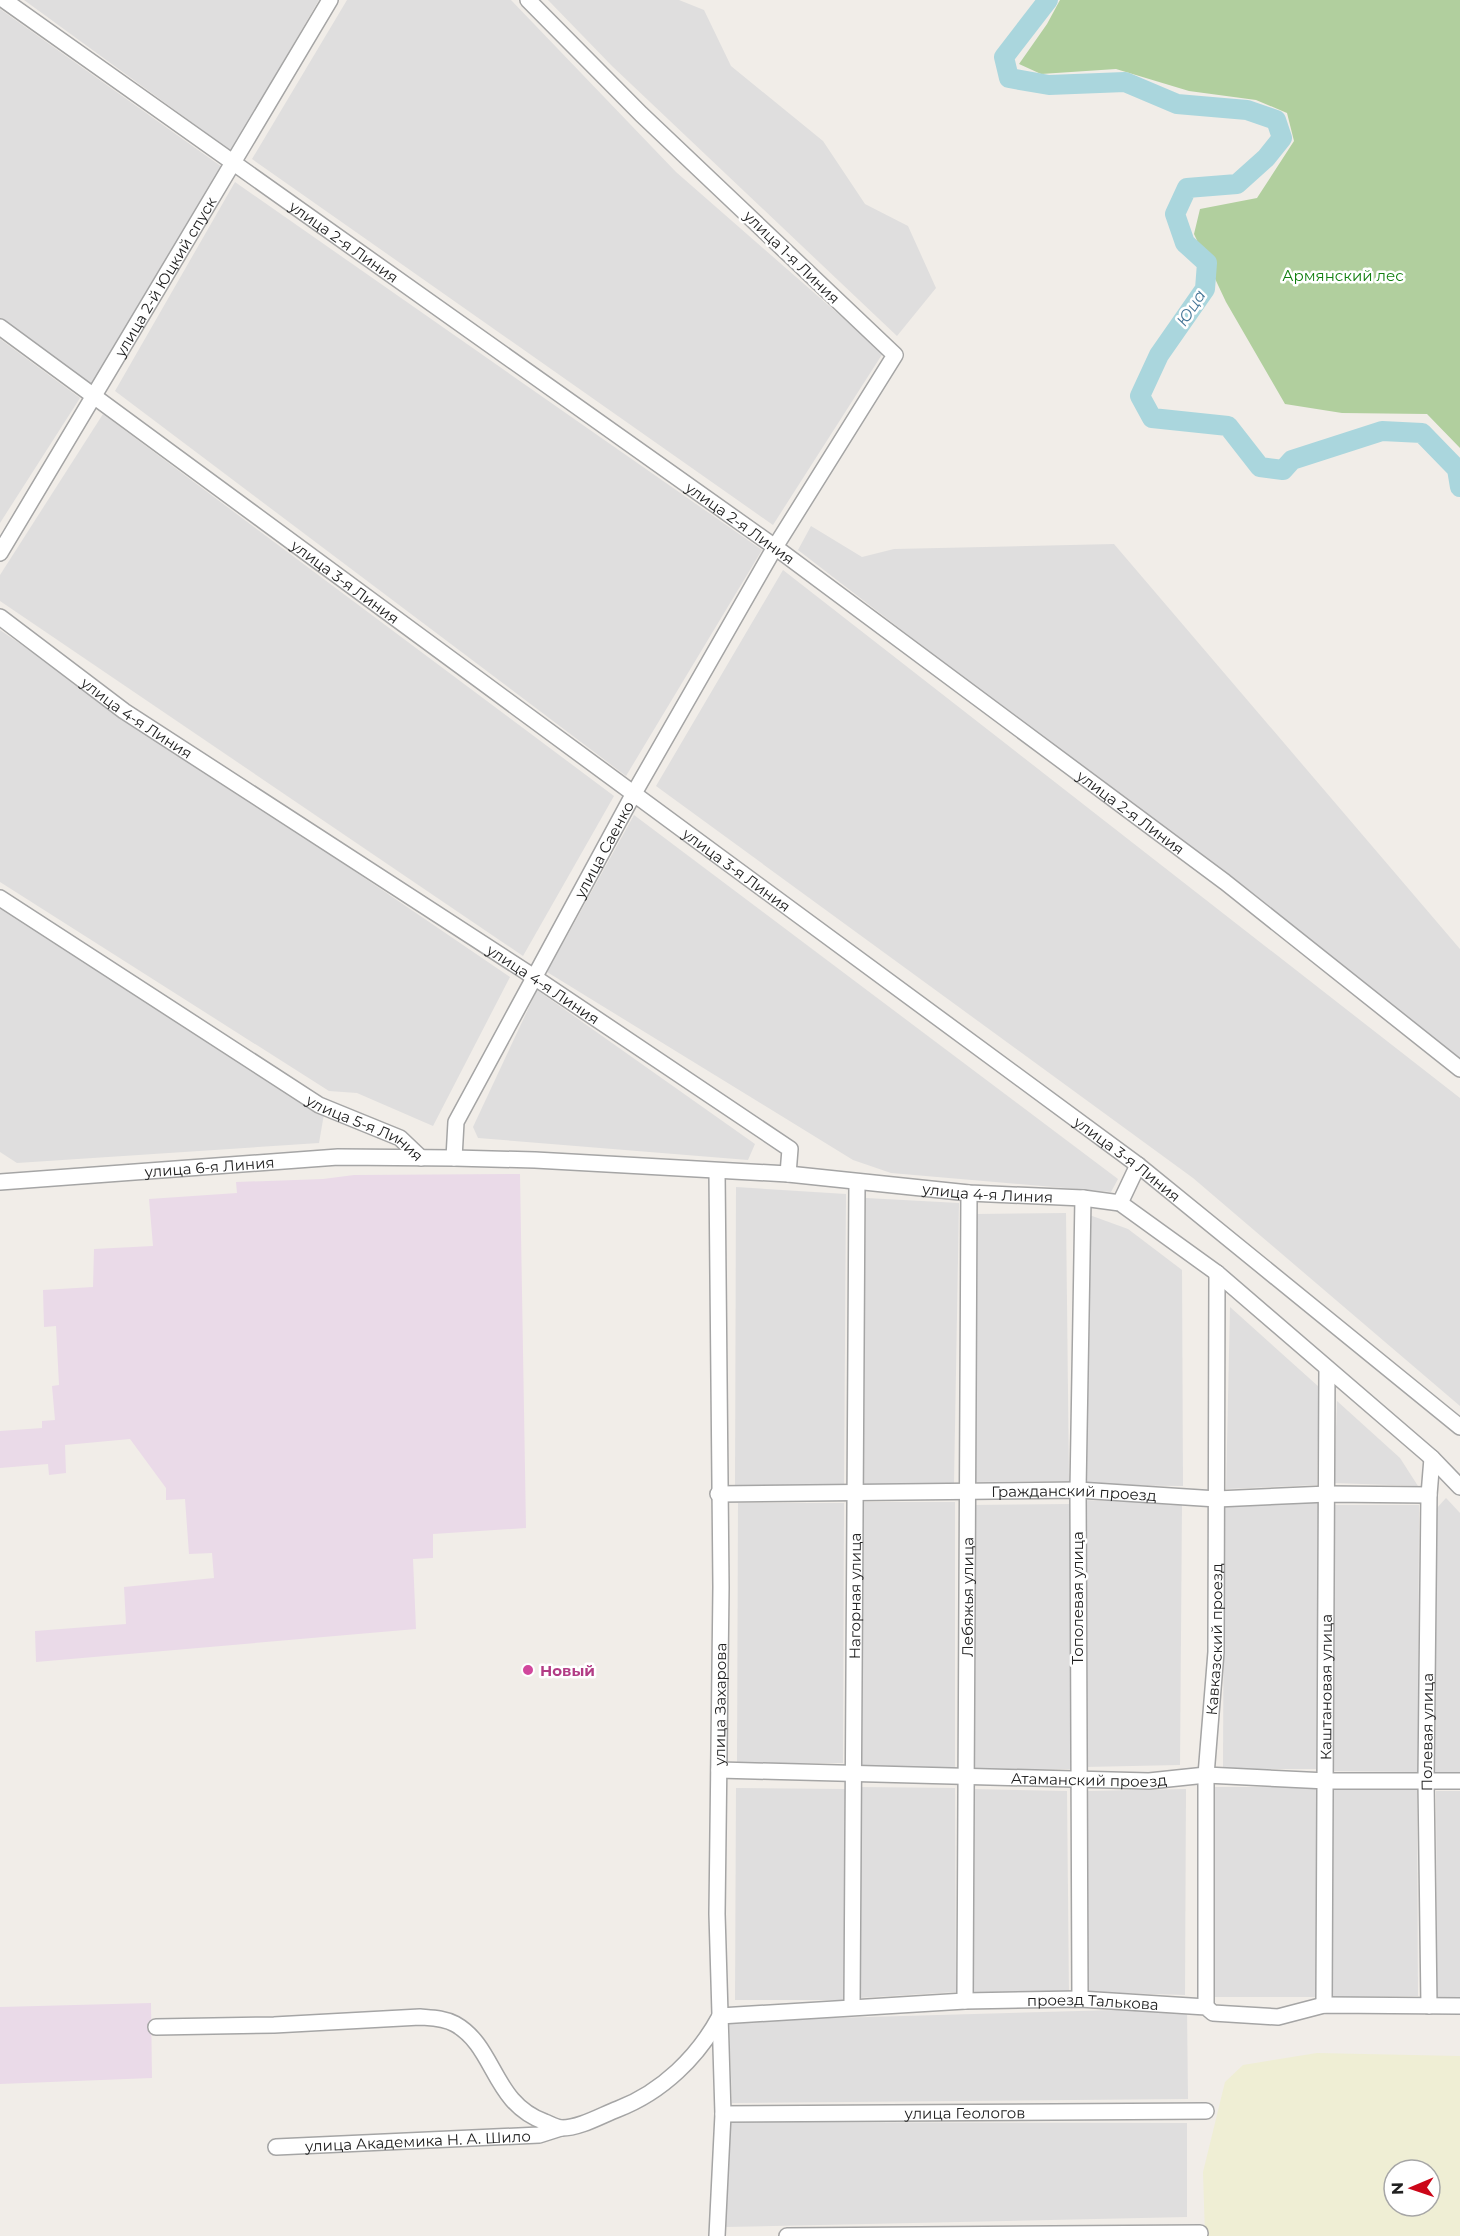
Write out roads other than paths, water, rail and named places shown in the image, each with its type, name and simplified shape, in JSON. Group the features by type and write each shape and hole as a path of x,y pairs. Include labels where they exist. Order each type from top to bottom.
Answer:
{"street":[{"name":"улица 2-я Линия","path":"4,0 775,547 1225,882 1460,1069"},
{"name":"улица 2-й Юцкий спуск","path":"0,553 330,0"},
{"name":"улица 1-я Линия","path":"528,0 641,114 895,355 775,547"},
{"name":"улица 3-я Линия","path":"0,327 1138,1165 1460,1427"},
{"name":"улица Саенко","path":"454,1158 456,1122 633,795 775,547"},
{"name":"улица 4-я Линия","path":"0,617 124,711 534,977 790,1149 788,1174 969,1193 1083,1198 1120,1203"},
{"name":"улица 5-я Линия","path":"0,898 319,1105 400,1138 421,1158 535,1160 717,1172 788,1174"},
{"name":"улица 6-я Линия","path":"0,1182 338,1157 421,1158"},
{"path":"1138,1165 1120,1203 1217,1273 1432,1458 1460,1487"},
{"name":"улица Захарова","path":"717,1172 718,1494 721,1587 720,2016 723,2114 717,2236"},
{"name":"Нагорная улица","path":"852,2007 857,1494 857,1183"},
{"name":"Лебяжья улица","path":"965,2001 969,1193"},
{"name":"Тополевая улица","path":"1080,1999 1077,1490 1083,1198"},
{"name":"Кавказский проезд","path":"1206,2007 1206,1775 1216,1652 1217,1273"},
{"name":"Каштановая улица","path":"1324,2005 1327,1369"},
{"name":"Полевая улица","path":"1429,2006 1426,1781 1429,1495 1432,1458"},
{"name":"Гражданский проезд","path":"718,1494 1077,1490 1217,1499 1328,1494 1429,1495"},
{"name":"Атаманский проезд","path":"719,1770 1149,1781 1206,1775 1326,1781 1460,1781"},
{"name":"проезд Талькова","path":"720,2016 965,2001 1080,1999 1206,2007 1213,2013 1278,2017 1324,2005 1460,2006"},
{"name":"улица Академика Н. А. Шило","path":"276,2147 539,2135 634,2103 666,2082 708,2039 720,2016"},
{"path":"156,2027 274,2025 420,2017 443,2019 457,2025 469,2036 487,2059 509,2099 537,2120 561,2128"},
{"name":"улица Геологов","path":"723,2114 1206,2110"},
{"path":"788,2236 1200,2233"}],"waterway":[{"name":"Юца","path":"1048,0 1004,57 1009,78 1049,85 1125,82 1177,104 1247,110 1276,120 1282,138 1266,158 1237,184 1187,188 1175,214 1185,243 1207,263 1205,289 1159,355 1140,396 1152,418 1228,426 1260,467 1283,470 1292,460 1382,431 1422,433 1457,469 1460,487"}],"place":[{"name":"Новый","path":"528,1670"}],"park label":[{"name":"Армянский лес","path":"1343,275"}]}
